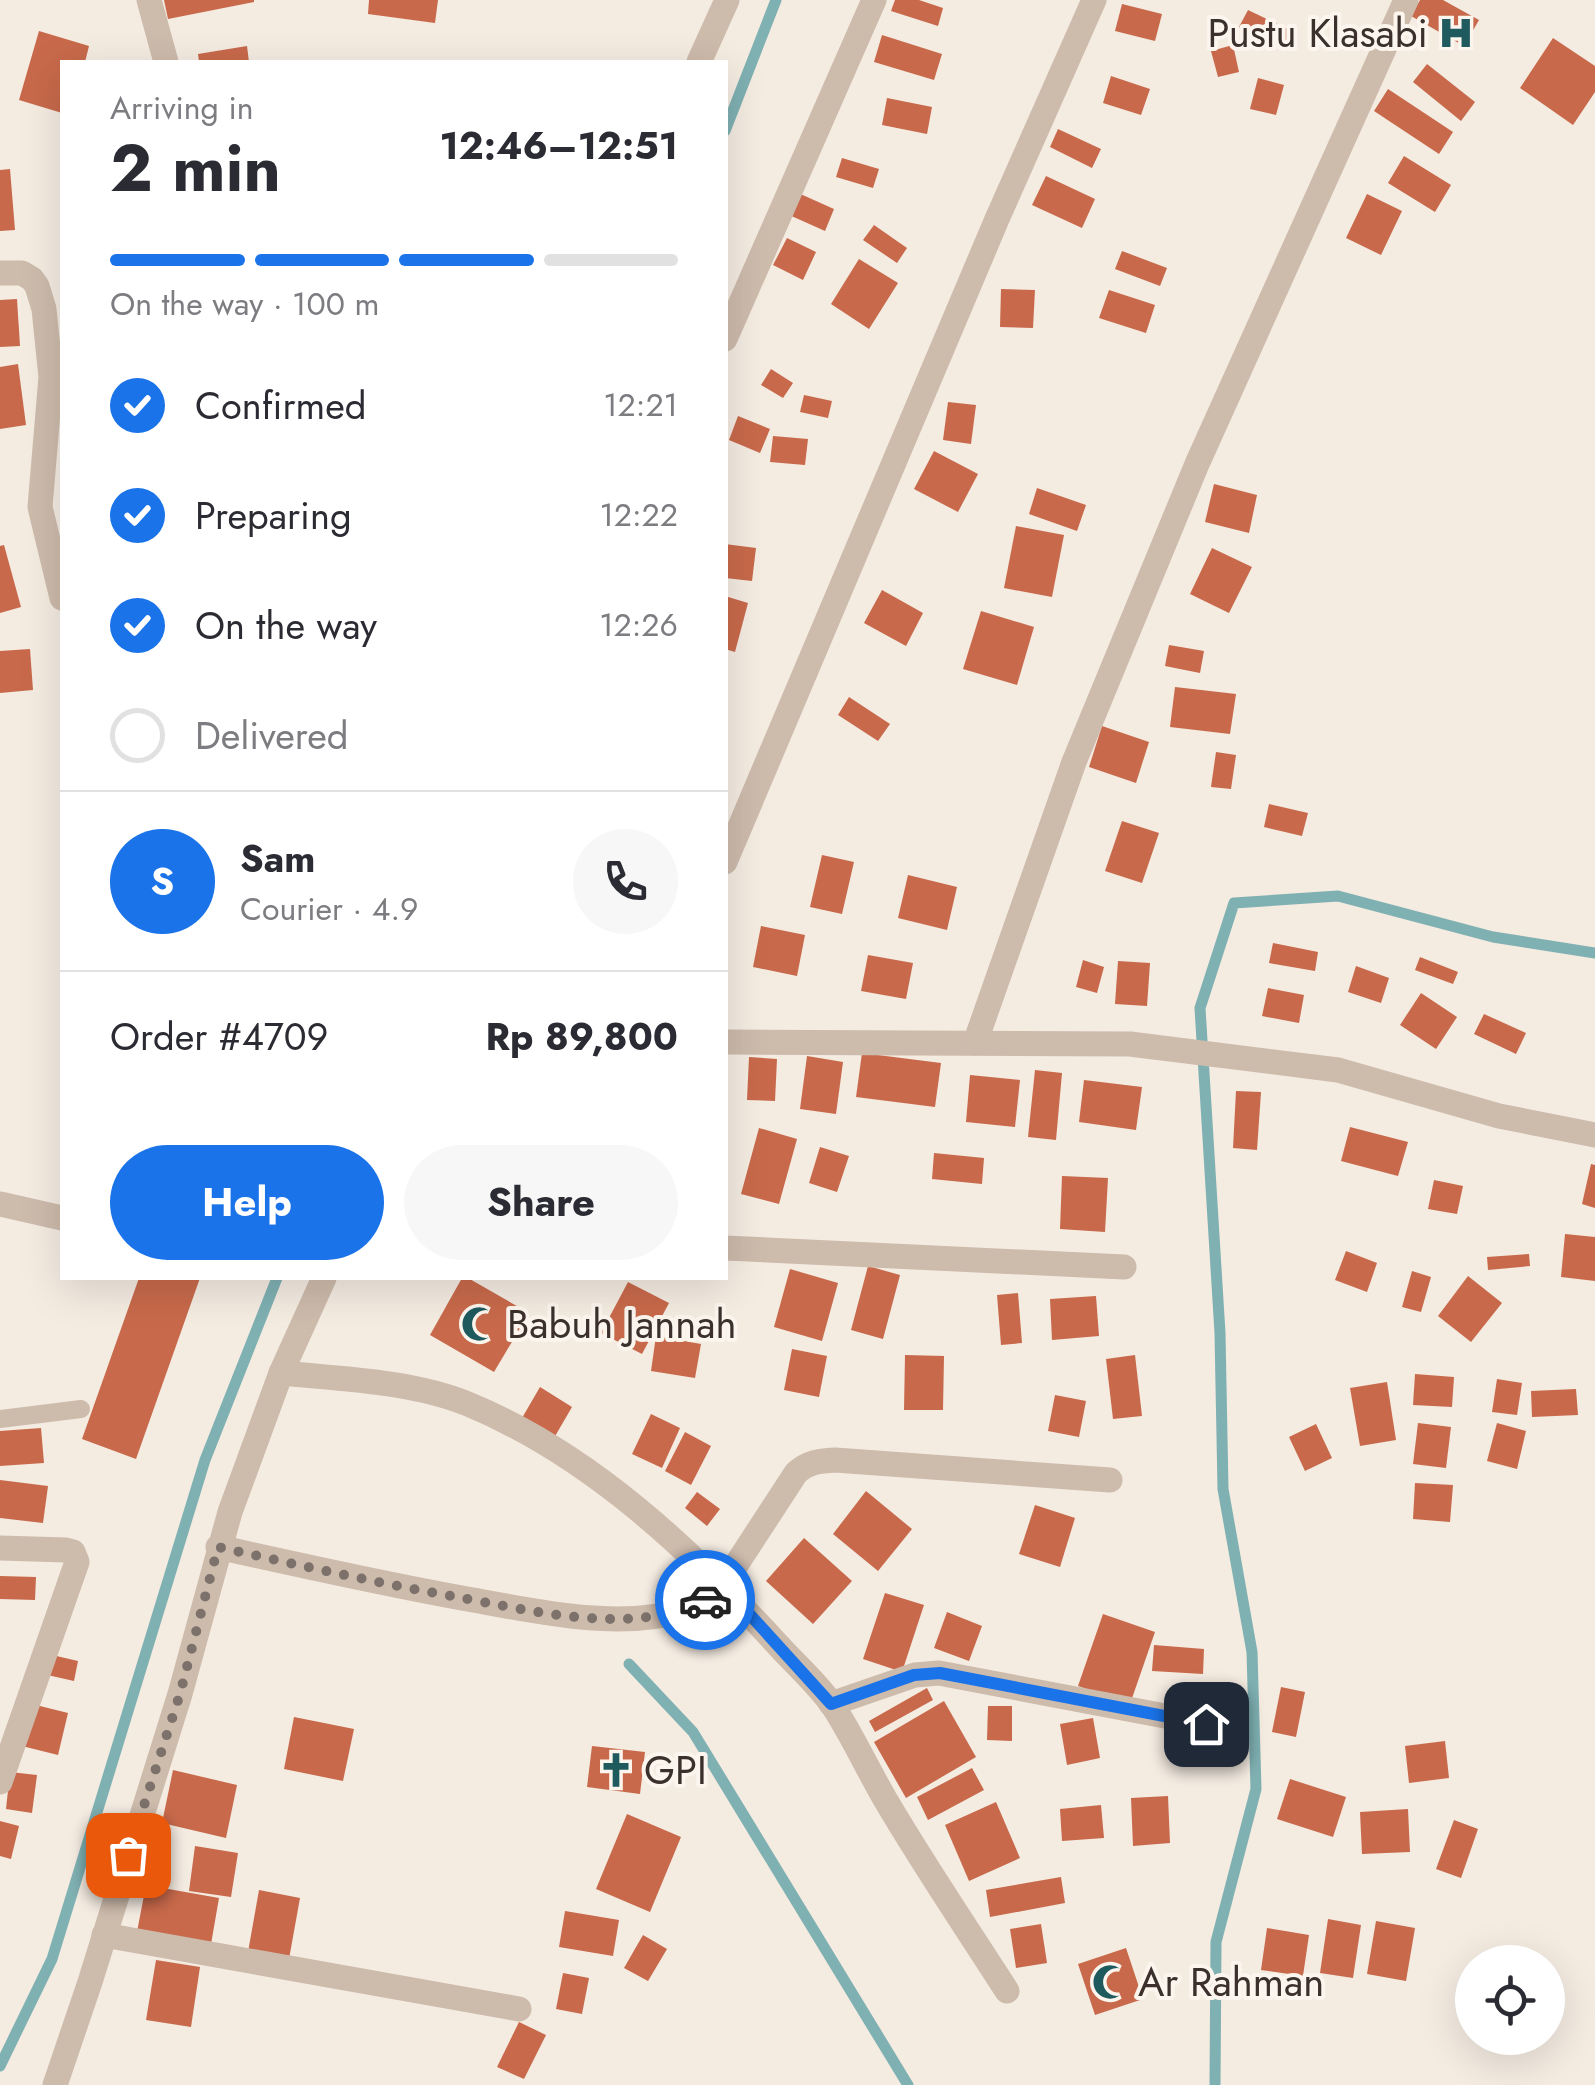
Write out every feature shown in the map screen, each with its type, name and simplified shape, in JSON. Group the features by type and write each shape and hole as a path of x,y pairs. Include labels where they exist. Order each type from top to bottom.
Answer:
{"street":[{"path":"149,0 165,60"},
{"path":"700,60 727,0"},
{"path":"728,332 874,0"},
{"path":"728,855 981,256 1094,0"},
{"path":"975,1043 1074,762 1168,534 1406,0"},
{"path":"0,272 22,273 32,279 44,309 52,377 40,506 60,590"},
{"path":"728,1042 1130,1044 1338,1070 1499,1116 1595,1135"},
{"path":"0,1204 60,1218"},
{"path":"728,1248 1124,1267"},
{"path":"55,2085 180,1694 218,1547 281,1373 323,1280"},
{"path":"281,1373 381,1384 466,1403 524,1432 600,1479 723,1585 831,1704 886,1802 1007,1991"},
{"path":"218,1547 384,1584 560,1616 630,1617 686,1609 709,1598 723,1585 796,1474 817,1461 1110,1480"},
{"path":"0,1548 66,1550 72,1552 77,1562 2,1767"},
{"path":"831,1704 914,1675 940,1673 1206,1724"},
{"path":"104,1935 519,2009"}],"lane":[{"path":"0,1418 81,1410"}],"building":[{"path":"164,0 254,0 254,2 168,19"},
{"path":"369,0 438,0 435,23 368,14"},
{"path":"895,0 919,0 943,8 938,26 891,11"},
{"name":"Pustu Klasabi","path":"1420,0 1443,0 1479,20 1464,46 1411,16"},
{"path":"1122,4 1162,14 1155,41 1115,31"},
{"path":"1248,10 1292,31 1284,48 1239,27"},
{"path":"39,31 89,46 86,60 60,60 60,112 19,100"},
{"path":"882,35 942,54 934,80 874,62"},
{"path":"1553,38 1595,66 1595,92 1573,125 1520,88"},
{"path":"1233,45 1239,72 1218,77 1211,51"},
{"path":"247,46 249,60 199,60 198,54"},
{"path":"1427,64 1475,102 1461,121 1413,82"},
{"path":"1111,76 1150,89 1141,115 1103,103"},
{"path":"1258,78 1284,85 1276,115 1250,109"},
{"path":"1388,89 1453,132 1439,154 1374,111"},
{"path":"887,98 932,107 927,134 882,125"},
{"path":"1058,129 1101,149 1092,168 1050,147"},
{"path":"1404,156 1451,185 1435,212 1388,183"},
{"path":"842,158 879,169 873,188 836,177"},
{"path":"10,169 15,230 0,231 0,170"},
{"path":"1046,176 1095,199 1082,228 1032,205"},
{"path":"796,192 834,209 825,231 787,214"},
{"path":"1367,194 1402,211 1381,255 1346,238"},
{"path":"874,225 907,248 897,263 863,240"},
{"path":"787,238 816,252 803,280 773,265"},
{"path":"1122,251 1167,268 1160,286 1115,269"},
{"path":"859,259 898,283 869,329 831,304"},
{"path":"1001,289 1035,290 1033,328 1000,327"},
{"path":"1109,290 1155,305 1146,333 1099,318"},
{"path":"17,299 20,346 0,347 0,300"},
{"path":"18,364 26,425 0,429 0,367"},
{"path":"771,369 793,383 783,398 761,385"},
{"path":"804,395 832,401 828,418 800,412"},
{"path":"948,402 976,405 971,444 943,440"},
{"path":"738,416 770,429 760,453 729,440"},
{"path":"773,436 808,439 805,465 770,462"},
{"path":"934,451 978,474 958,512 914,489"},
{"path":"1214,484 1257,495 1249,533 1205,522"},
{"path":"1037,488 1086,505 1077,531 1029,514"},
{"path":"1016,526 1064,535 1052,597 1004,588"},
{"path":"728,544 756,548 752,581 728,578"},
{"path":"4,545 21,607 0,613 0,546"},
{"path":"1212,548 1252,567 1229,613 1190,594"},
{"path":"882,590 923,613 906,646 864,623"},
{"path":"728,597 748,603 735,652 728,650"},
{"path":"981,611 1034,627 1017,685 963,669"},
{"path":"1169,645 1204,651 1200,673 1165,666"},
{"path":"30,649 33,690 0,693 0,651"},
{"path":"1175,687 1236,694 1230,734 1170,727"},
{"path":"849,697 890,724 878,741 838,715"},
{"path":"1102,726 1149,742 1136,783 1089,767"},
{"path":"1216,752 1236,755 1231,789 1211,787"},
{"path":"1269,804 1308,813 1302,836 1264,827"},
{"path":"1122,821 1159,833 1142,883 1105,871"},
{"path":"822,855 854,862 842,914 810,907"},
{"path":"908,875 957,887 947,930 898,918"},
{"path":"761,926 805,935 797,976 753,967"},
{"path":"1273,943 1318,952 1315,971 1269,963"},
{"path":"868,955 913,963 906,999 861,991"},
{"path":"1420,957 1458,972 1453,984 1415,970"},
{"path":"1083,960 1104,967 1097,993 1076,987"},
{"path":"1118,961 1150,963 1147,1006 1115,1004"},
{"path":"1356,966 1389,978 1381,1003 1348,992"},
{"path":"1268,988 1304,995 1299,1023 1262,1016"},
{"path":"1421,993 1457,1017 1436,1049 1400,1025"},
{"path":"1484,1014 1526,1033 1516,1054 1474,1034"},
{"path":"862,1053 941,1063 935,1107 856,1097"},
{"path":"807,1056 843,1062 836,1114 800,1109"},
{"path":"749,1057 777,1059 775,1101 747,1100"},
{"path":"1035,1070 1062,1073 1056,1140 1028,1137"},
{"path":"970,1075 1020,1080 1015,1127 966,1122"},
{"path":"1084,1080 1142,1087 1136,1130 1079,1122"},
{"path":"1236,1091 1261,1092 1257,1150 1233,1148"},
{"path":"1350,1127 1408,1142 1398,1176 1341,1161"},
{"path":"759,1128 797,1139 779,1204 741,1194"},
{"path":"820,1147 849,1156 837,1192 809,1183"},
{"path":"934,1153 984,1158 982,1184 932,1179"},
{"path":"1591,1164 1595,1165 1595,1208 1582,1204"},
{"path":"1062,1176 1108,1178 1105,1232 1060,1229"},
{"path":"1434,1180 1463,1186 1457,1214 1428,1209"},
{"path":"1565,1234 1595,1237 1595,1281 1561,1277"},
{"path":"1346,1251 1377,1263 1367,1292 1335,1280"},
{"path":"1529,1254 1530,1266 1488,1270 1487,1257"},
{"path":"868,1266 900,1275 883,1339 851,1330"},
{"path":"790,1269 838,1283 822,1341 774,1327"},
{"path":"1412,1271 1431,1277 1421,1312 1402,1307"},
{"path":"1468,1276 1502,1303 1471,1342 1438,1316"},
{"path":"138,1280 199,1280 136,1459 82,1439"},
{"name":"Babuh Jannah","path":"461,1280 471,1280 529,1313 494,1372 430,1335"},
{"path":"628,1282 669,1303 642,1354 601,1333"},
{"path":"1018,1293 1022,1343 1001,1345 997,1295"},
{"path":"1096,1296 1099,1336 1052,1340 1050,1299"},
{"path":"656,1336 701,1344 695,1378 651,1371"},
{"path":"792,1349 827,1356 819,1397 784,1390"},
{"path":"905,1355 944,1356 943,1410 904,1410"},
{"path":"1135,1355 1142,1416 1113,1419 1106,1359"},
{"path":"1415,1374 1454,1377 1452,1407 1413,1405"},
{"path":"1497,1379 1522,1383 1517,1415 1492,1412"},
{"path":"1387,1382 1396,1440 1360,1446 1350,1388"},
{"path":"540,1387 572,1407 554,1438 522,1418"},
{"path":"1576,1389 1578,1415 1532,1417 1531,1391"},
{"path":"1055,1395 1086,1401 1079,1437 1048,1431"},
{"path":"651,1414 680,1428 662,1468 632,1454"},
{"path":"1418,1423 1451,1427 1446,1468 1413,1464"},
{"path":"1497,1423 1526,1431 1517,1469 1487,1461"},
{"path":"1316,1424 1332,1458 1305,1471 1289,1437"},
{"path":"41,1428 44,1463 0,1466 0,1431"},
{"path":"685,1432 711,1446 691,1485 665,1471"},
{"path":"0,1480 48,1486 43,1523 0,1518"},
{"path":"1415,1483 1453,1485 1450,1522 1413,1519"},
{"path":"866,1491 912,1529 878,1571 833,1534"},
{"path":"697,1492 720,1509 707,1526 685,1508"},
{"path":"1035,1505 1075,1518 1060,1567 1019,1554"},
{"path":"804,1538 852,1581 813,1624 766,1581"},
{"path":"0,1576 36,1577 35,1600 0,1599"},
{"path":"885,1593 924,1605 902,1672 863,1659"},
{"path":"947,1612 982,1626 969,1661 934,1648"},
{"path":"1103,1614 1155,1632 1130,1704 1078,1686"},
{"path":"1154,1645 1204,1649 1203,1674 1152,1671"},
{"path":"48,1654 78,1661 74,1681 43,1674"},
{"path":"1281,1687 1305,1692 1296,1737 1272,1732"},
{"path":"927,1688 933,1700 875,1732 869,1721"},
{"path":"944,1701 976,1757 906,1798 874,1742"},
{"path":"28,1703 68,1713 58,1755 18,1745"},
{"path":"988,1706 1012,1706 1012,1741 987,1740"},
{"path":"294,1717 354,1729 343,1781 284,1769"},
{"path":"1093,1718 1100,1758 1067,1765 1060,1724"},
{"path":"1445,1741 1449,1778 1409,1783 1405,1746"},
{"name":"GPI","path":"592,1746 645,1752 640,1794 587,1787"},
{"path":"972,1768 984,1790 928,1820 917,1797"},
{"path":"173,1770 237,1785 226,1838 162,1823"},
{"path":"10,1772 37,1775 32,1813 6,1809"},
{"path":"1290,1779 1346,1797 1333,1837 1277,1819"},
{"path":"1168,1796 1170,1843 1133,1846 1131,1798"},
{"path":"996,1802 1020,1858 969,1881 945,1825"},
{"path":"1101,1805 1104,1838 1062,1841 1060,1809"},
{"path":"1408,1809 1410,1852 1362,1854 1360,1812"},
{"path":"627,1814 681,1837 650,1912 596,1889"},
{"path":"1454,1820 1478,1829 1461,1878 1436,1869"},
{"path":"0,1821 19,1826 11,1859 0,1856"},
{"path":"195,1846 238,1853 231,1897 189,1891"},
{"path":"1061,1877 1065,1903 990,1917 986,1890"},
{"path":"146,1885 219,1898 210,1950 136,1937"},
{"path":"259,1890 300,1898 289,1959 248,1952"},
{"path":"565,1911 619,1920 613,1956 559,1947"},
{"path":"1328,1919 1361,1925 1353,1978 1320,1973"},
{"path":"1376,1921 1415,1928 1406,1981 1367,1974"},
{"path":"1041,1924 1047,1963 1016,1968 1010,1929"},
{"path":"1267,1928 1309,1935 1303,1976 1261,1970"},
{"path":"643,1935 667,1949 648,1981 624,1968"},
{"name":"Ar Rahman","path":"1126,1948 1143,1999 1095,2015 1078,1964"},
{"path":"156,1960 200,1967 191,2027 146,2020"},
{"path":"563,1973 589,1978 582,2014 556,2009"},
{"path":"519,2022 546,2035 524,2079 497,2067"}],"waterway":[{"path":"728,123 776,0"},
{"path":"1215,2085 1216,1942 1256,1789 1252,1652 1223,1489 1220,1333 1200,1008 1234,903 1338,896 1493,937 1595,953"},
{"path":"0,2066 52,1959 205,1460 276,1280"},
{"path":"629,1664 693,1732 908,2085"}],"way so far":[{"path":"128,1855 180,1694 218,1547 384,1584 560,1616 646,1617 686,1609 705,1600"}],"place":[{"name":"Pustu Klasabi","path":"1456,33"},
{"name":"Babuh Jannah","path":"479,1324"},
{"name":"GPI","path":"616,1770"},
{"name":"Ar Rahman","path":"1110,1982"}],"route":[{"path":"705,1600 723,1585 831,1704 914,1675 940,1673 1206,1724"}]}
